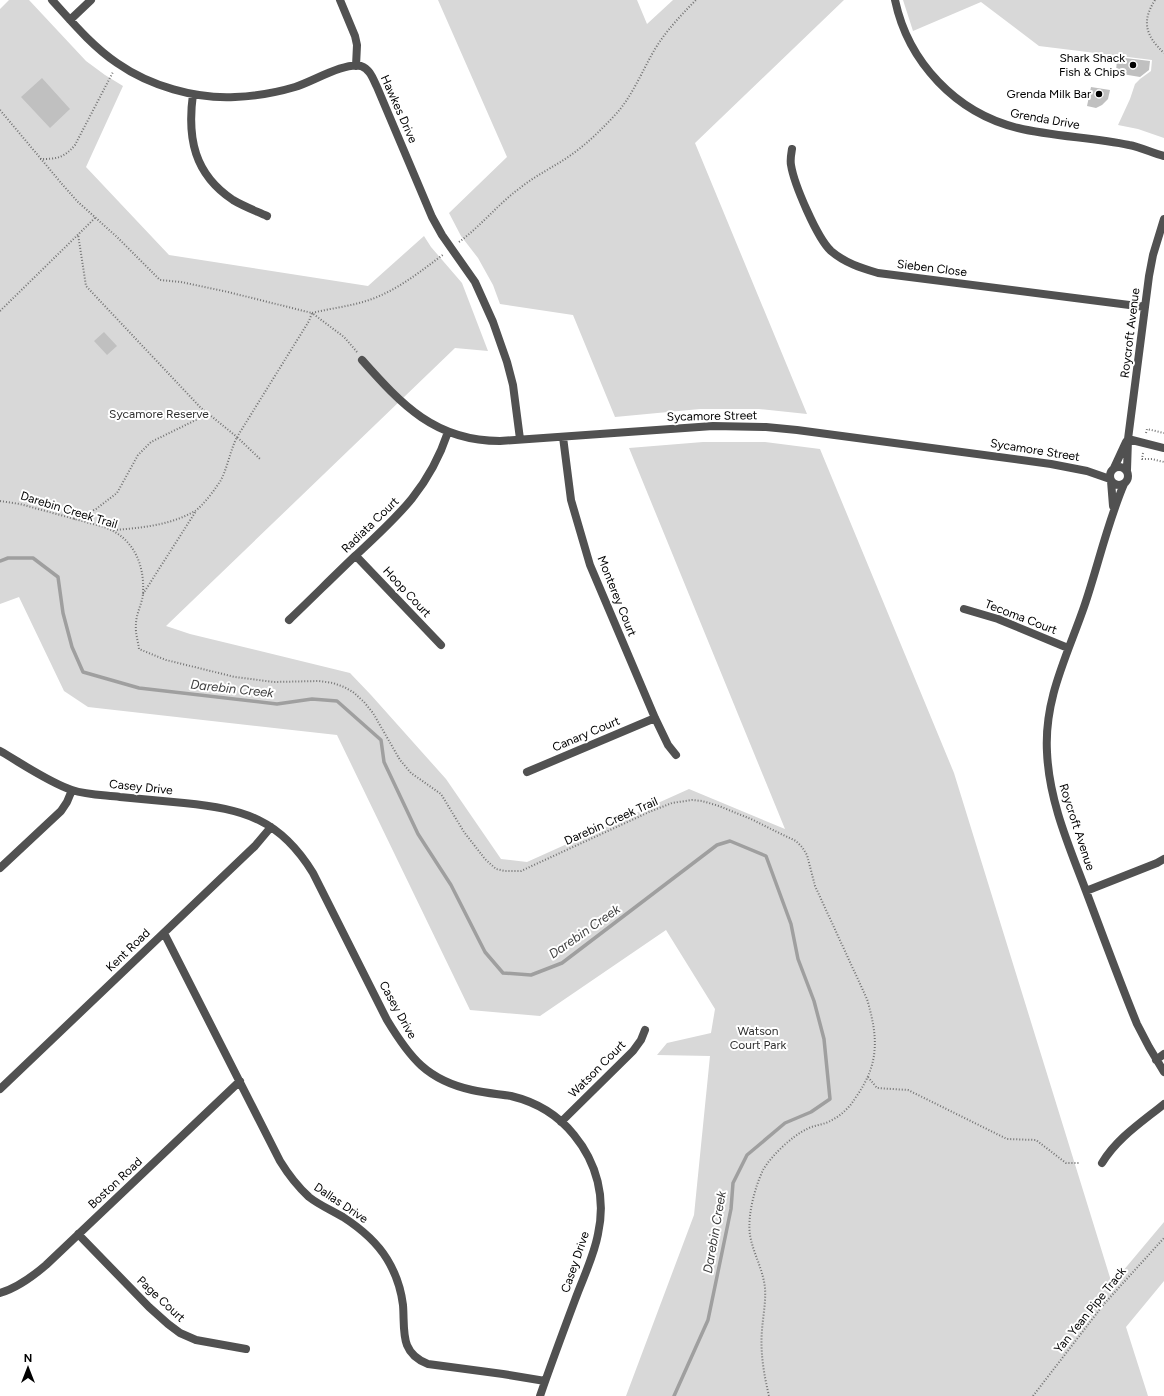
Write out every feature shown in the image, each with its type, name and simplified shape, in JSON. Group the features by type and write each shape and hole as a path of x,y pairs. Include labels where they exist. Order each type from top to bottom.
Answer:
{"street":[{"path":"52,0 100,49 118,63 138,75 156,83 193,94 233,97 276,92 296,87 344,68 356,66 357,45 355,36 340,0"},
{"path":"70,20 91,0"},
{"name":"Grenda Drive","path":"895,0 903,28 915,52 926,68 944,88 974,111 992,120 1018,128 1118,142 1160,155 1164,161"},
{"name":"Hawkes Drive","path":"356,66 366,69 371,74 432,217 442,235 475,282 500,341 513,386 520,440"},
{"path":"193,94 190,118 192,138 195,152 202,168 210,181 222,192 235,201 267,216"},
{"name":"Sieben Close","path":"792,149 791,165 794,178 821,239 831,250 844,260 860,268 886,274 1145,307"},
{"name":"Roycroft Avenue","path":"1127,470 1128,440 1145,307 1153,255 1164,219"},
{"name":"Sycamore Street","path":"362,360 382,383 426,421 448,432 478,440 520,440 713,426 766,427 922,446 1051,464 1087,471 1110,480"},
{"name":"Radiata Court","path":"289,620 402,512 418,492 436,462 448,432"},
{"name":"Monterey Court","path":"563,437 572,500 590,565 655,718 668,745 676,755"},
{"path":"1128,440 1164,448"},
{"name":"Roycroft Avenue","path":"1112,469 1128,440"},
{"path":"1116,466 1127,470 1128,479 1124,484 1115,484 1110,480 1110,473 1112,469 1116,466"},
{"name":"Sycamore Street","path":"1087,471 1112,469"},
{"name":"Roycroft Avenue","path":"1110,480 1113,509"},
{"name":"Roycroft Avenue","path":"1124,484 1113,509 1084,607 1054,687 1047,729 1048,771 1053,799 1086,892 1137,1024 1164,1072"},
{"name":"Hoop Court","path":"356,556 441,645"},
{"name":"Tecoma Court","path":"964,609 998,619 1068,648"},
{"name":"Canary Court","path":"527,772 655,718"},
{"name":"Casey Drive","path":"0,751 54,782 72,790 222,808 242,812 257,818 271,827 297,850 313,873 387,1020 400,1042 413,1058 428,1072 442,1080 472,1090 511,1096 541,1107 561,1122 581,1144 594,1168 600,1193 600,1222 594,1249 540,1396"},
{"path":"0,868 61,811 72,790"},
{"name":"Kent Road","path":"0,1089 256,846 271,827"},
{"path":"1086,892 1164,859"},
{"name":"Dallas Drive","path":"164,933 280,1161 296,1185 324,1208 356,1226 380,1248 387,1259 395,1274 400,1289 403,1304 404,1334 411,1354 420,1361 428,1364 545,1381"},
{"name":"Watson Court","path":"561,1122 633,1051 641,1040 645,1030"},
{"path":"1156,1060 1164,1054"},
{"name":"Boston Road","path":"0,1293 17,1286 33,1276 46,1265 240,1081"},
{"path":"1102,1163 1110,1150 1120,1139 1164,1104"},
{"name":"Page Court","path":"78,1234 150,1307 180,1333 196,1340 246,1349"}],"path":[{"path":"312,313 357,304 387,293 412,278 478,227 493,211 521,186 570,156 600,131 617,113 628,99 668,30 696,0"},
{"path":"1155,0 1149,11 1147,26 1151,38 1164,53"},
{"path":"40,158 59,158 68,153 76,145 118,63"},
{"path":"0,110 62,184 160,280 181,282 228,292 312,313 344,337 362,360"},
{"path":"0,311 95,218"},
{"path":"78,234 86,286 200,407 237,437 260,459"},
{"path":"143,595 196,510 220,482 237,437 309,321 312,313"},
{"path":"73,519 96,509 117,493 138,455 151,442 209,414"},
{"name":"Darebin Creek Trail","path":"0,501 20,504 113,530 123,537 130,545 136,556 142,579 143,595 136,624 139,649 166,660 235,677 274,682 319,681 333,683 353,692 373,713 400,760 411,773 441,794 468,838 485,859 496,869 505,871 521,871 649,812 672,803 692,800 719,806 751,819 796,841 802,847 807,855 815,886 867,999 872,1016 875,1050 873,1065 868,1077 852,1104 842,1114 830,1121 801,1132 768,1162 763,1171 755,1194 751,1211 750,1235 765,1286 761,1347 769,1396"},
{"path":"113,530 152,526 173,520 196,510"},
{"path":"868,1077 877,1088 908,1090 1007,1139 1036,1140 1066,1163 1080,1163"},
{"name":"Yan Yean Pipe Track","path":"1033,1396 1104,1304 1164,1238"}],"green space":[{"path":"9,0 29,0 86,61 123,86 86,167 169,255 368,286 424,236 431,247 462,283 488,351 455,348 166,626 190,634 350,673 446,779 501,859 527,862 689,789 785,829 629,448 703,442 765,442 820,449 954,773 1112,1284 1164,1222 1164,1281 1126,1327 1148,1396 626,1396 694,1215 710,1056 657,1055 667,1043 711,1033 715,1009 666,930 540,1016 470,1010 337,735 88,707 64,691 19,597 0,604 0,9"},
{"path":"438,0 637,0 647,24 673,0 844,0 695,143 807,414 759,409 700,409 615,417 573,315 500,304 493,285 478,258 461,236 449,213 507,157"},
{"path":"903,0 1164,0 1164,138 1138,129 1118,125 1135,84 1151,71 1152,60 1039,46 981,2 913,31"}],"building":[{"name":"Shark Shack Fish & Chips","path":"1117,57 1150,61 1149,70 1140,77 1116,73"},
{"path":"42,78 70,109 50,128 21,97"},
{"name":"Grenda Milk Bar","path":"1091,87 1110,90 1108,99 1096,108 1087,106"},
{"path":"104,332 117,346 107,355 94,341"}],"waterway":[{"name":"Darebin Creek","path":"0,561 8,558 33,558 58,577 63,613 72,647 83,672 139,688 277,704 312,699 337,701 381,740 384,762 418,834 451,885 485,952 503,973 531,975 562,963 717,845 730,841 766,856 791,924 798,959 814,1001 824,1039 830,1099 811,1112 785,1123 747,1155 733,1183 731,1209 708,1320 674,1396"}],"place":[{"name":"Shark Shack Fish & Chips","path":"1133,65"},
{"name":"Grenda Milk Bar","path":"1099,94"}],"park label":[{"name":"Sycamore Reserve","path":"159,414"},
{"name":"Watson Court Park","path":"758,1038"}]}
